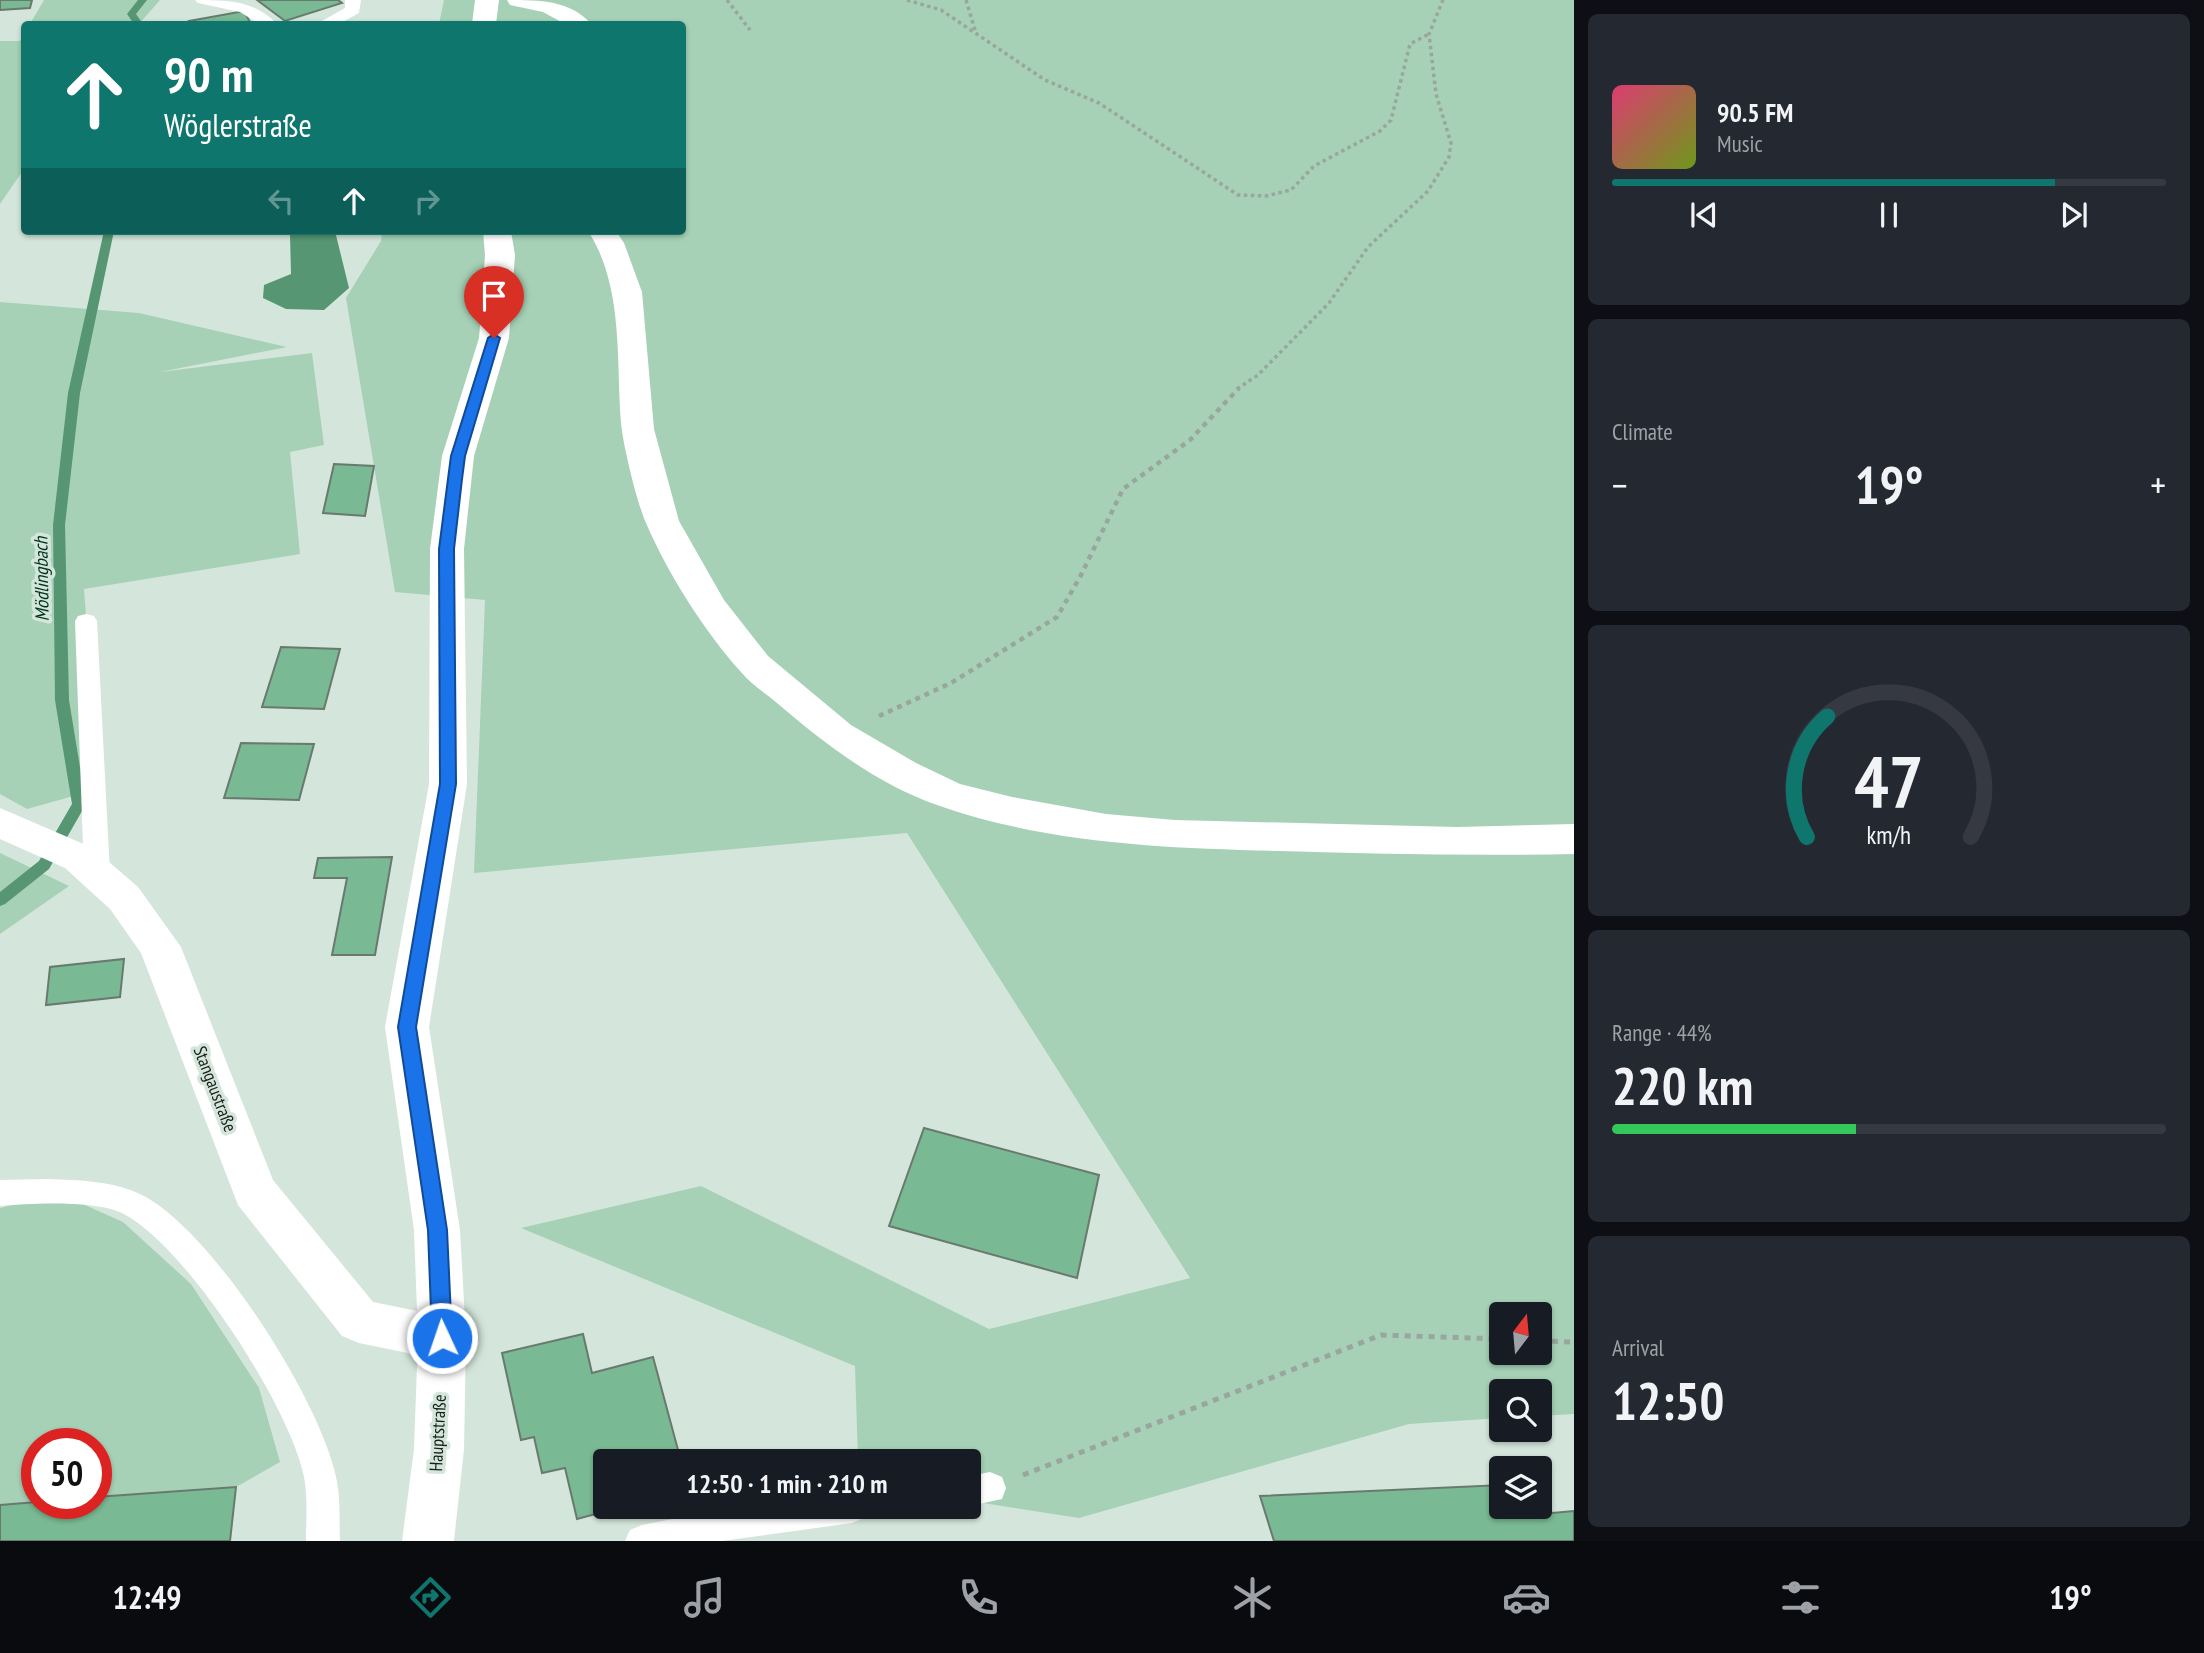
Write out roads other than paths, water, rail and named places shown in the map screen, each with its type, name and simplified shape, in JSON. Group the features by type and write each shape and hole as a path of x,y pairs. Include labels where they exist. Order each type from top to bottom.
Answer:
{"main road":[{"path":"484,21 487,0"},
{"path":"519,0 550,5 569,13 576,21"},
{"name":"Hauptstraße","path":"428,1541 439,1449 442,1338 437,1230 407,1027 448,784 447,549 458,456 494,338 500,255 498,235"},
{"path":"605,235 627,292 638,429 662,521 709,606 755,665 838,734 902,774 949,795 1012,811 1106,828 1175,834 1457,842 1574,839"},
{"name":"Stangaustraße","path":"16,829 88,866 124,898 160,947 254,1191 359,1321 442,1338"}],"lane":[{"path":"203,0 245,8 264,21"},
{"path":"333,21 353,10 353,0"},
{"path":"86,621 88,866"},
{"path":"0,1193 89,1193 132,1204 165,1227 201,1268 259,1347 293,1408 319,1475 323,1541"},
{"path":"642,1541 760,1519"}],"waterway":[{"name":"Mödlingbach","path":"136,21 131,14 143,0"},
{"name":"Mödlingbach","path":"0,900 44,865 79,804 62,700 59,525 74,393 108,235"}]}
